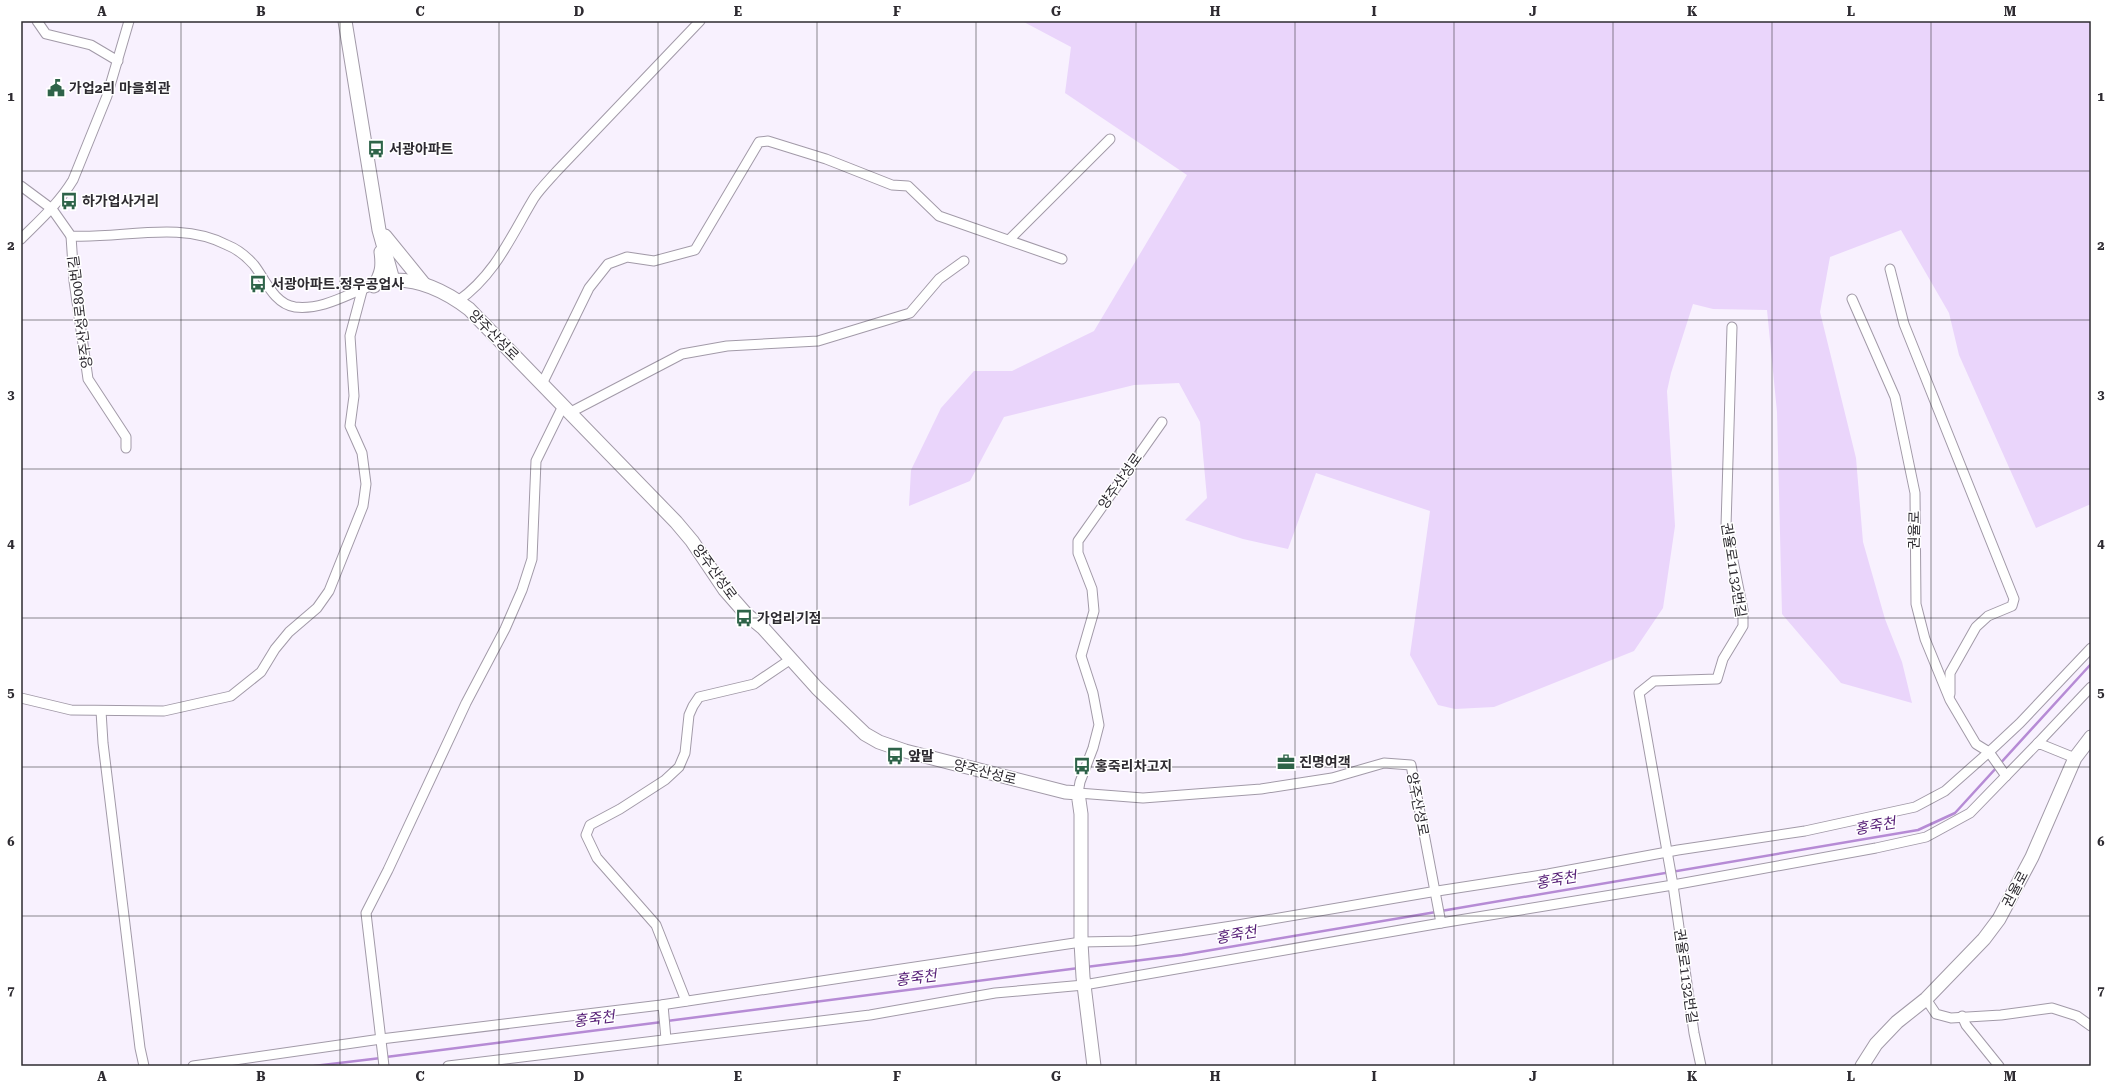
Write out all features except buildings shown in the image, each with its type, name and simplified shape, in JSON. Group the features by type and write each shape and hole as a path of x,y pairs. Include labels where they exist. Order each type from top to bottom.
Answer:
{"street":[{"path":"37,21 46,34 91,45 118,61"},
{"path":"21,239 52,209 65,193 79,166 107,96 129,21"},
{"path":"21,698 71,710 101,711 122,709 164,711 231,696 261,672 275,649 289,632 316,608 329,591 363,506 366,484 362,453 350,426 354,396 350,336 368,288 380,276 383,264 379,230 345,21"},
{"path":"458,301 473,290 505,251 535,197 556,172 700,21"},
{"path":"1010,240 1110,139"},
{"path":"542,384 589,288 608,264 627,257 654,261 695,250 759,142 768,141 826,160 892,185 908,186 939,216 1062,259"},
{"name":"양주산성로800번길","path":"21,186 52,209 71,236 74,282 88,379 126,437 126,448"},
{"path":"379,230 393,280"},
{"path":"379,230 424,284"},
{"name":"양주산성로800번길","path":"71,236 151,232 186,234 215,240 227,245 245,257 253,264 275,295 293,307"},
{"path":"384,1066 366,913 388,870 466,703 505,629 522,590 532,559 536,461 566,410 682,354 726,346 818,341 910,312 939,279 964,260"},
{"path":"1890,269 1904,324 2014,599 2012,606 1988,616 1976,627 1950,673 1950,700"},
{"name":"양주산성로","path":"293,307 319,306 368,288 393,280 403,279 424,284 458,301 469,310 542,384 676,522 692,541 725,590 817,688 865,734 879,742 941,761 1065,792 1143,798 1261,789 1332,778 1384,764 1411,765 1434,891"},
{"name":"권율로","path":"1852,299 1895,397 1915,493 1916,604 1925,639 1950,700 1976,744 1989,752 2006,776"},
{"name":"권율로1132번길","path":"1702,1066 1694,1032 1672,885 1639,693 1654,681 1717,679 1723,659 1743,626 1743,610 1726,526 1732,327"},
{"name":"양주산성로","path":"1094,1066 1081,942 1082,814 1078,793 1080,782 1093,748 1099,725 1093,693 1081,656 1094,611 1092,589 1078,553 1078,541 1162,422"},
{"path":"193,1066 381,1039 663,1005 1081,942 1133,941 1805,831 1915,807 1945,791 1989,752 2020,723 2091,648"},
{"path":"686,1001 656,925 597,858 586,835 590,825 626,805 665,780 679,767 685,753 690,716 693,706 700,697 754,684 791,659"},
{"path":"448,1066 870,1015 995,993 1084,981 1672,885 1876,848 1926,837 1970,813 2038,744 2091,687"},
{"path":"101,711 103,743 140,1048 144,1066"},
{"name":"권율로","path":"1862,1066 1876,1044 1897,1022 1926,999 1984,939 1999,919 2032,857 2075,758 2091,737"},
{"path":"2038,744 2075,758"},
{"path":"1434,891 1440,923"},
{"path":"1926,999 1936,1014 1951,1018 1962,1016 2001,1015 2052,1008 2077,1016 2091,1026"},
{"path":"663,1005 666,1039"},
{"path":"1962,1016 1966,1025 1999,1066"}],"shaded area":[{"path":"1022,21 2091,21 2091,504 2036,528 1959,355 1949,313 1901,230 1830,257 1820,312 1856,458 1863,542 1885,619 1902,662 1912,703 1841,683 1782,614 1777,412 1767,310 1713,309 1693,304 1671,373 1667,391 1675,526 1663,608 1634,651 1494,707 1455,709 1438,705 1410,655 1430,511 1316,473 1288,549 1243,539 1185,520 1207,498 1200,422 1179,383 1134,385 1004,417 970,481 909,506 911,470 941,408 974,371 1012,371 1094,331 1187,175 1065,93 1071,47"}],"waterway":[{"name":"홍죽천","path":"1441,911 1918,830 1955,813 2091,664"},
{"name":"홍죽천","path":"1086,967 1182,955 1436,912"},
{"name":"홍죽천","path":"667,1021 1079,968"},
{"name":"홍죽천","path":"386,1057 662,1022"},
{"name":"홍죽천","path":"314,1066 381,1058"}],"place":[{"name":"가업2리 마을회관","path":"56,88"},
{"name":"서광아파트","path":"376,149"},
{"name":"하가업사거리","path":"69,201"},
{"name":"서광아파트.정우공업사","path":"258,284"},
{"name":"가업리기점","path":"744,618"},
{"name":"앞말","path":"895,756"},
{"name":"진명여객","path":"1286,762"},
{"name":"홍죽리차고지","path":"1082,766"}]}
